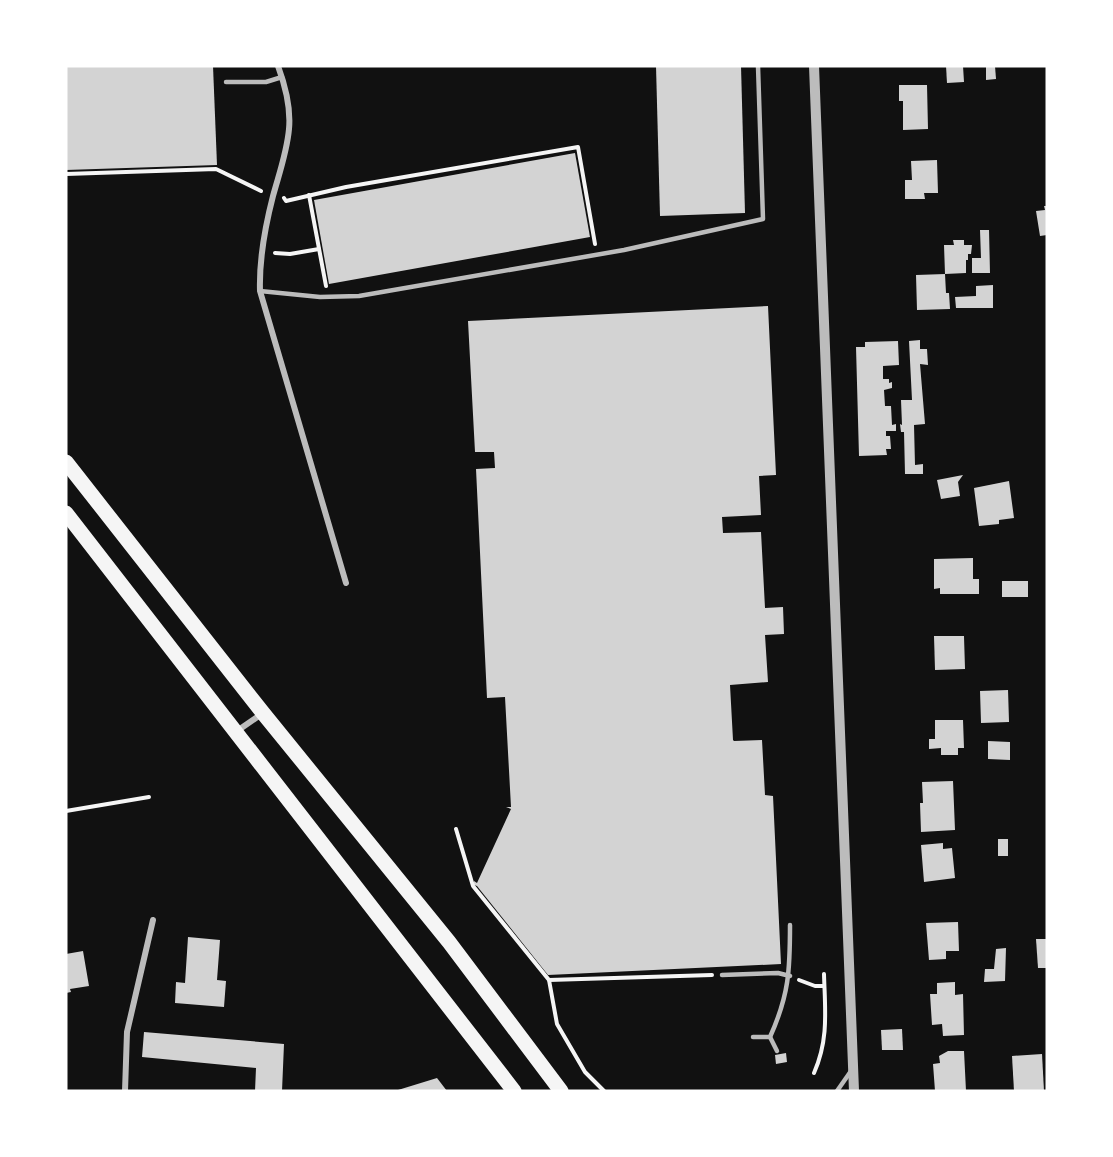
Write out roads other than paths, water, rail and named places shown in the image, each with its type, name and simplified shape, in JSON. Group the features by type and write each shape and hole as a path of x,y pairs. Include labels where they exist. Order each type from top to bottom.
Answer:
{"main road":[{"path":"66,462 263,713 449,942 561,1091"},
{"path":"66,513 514,1091"}],"street":[{"path":"278,66 289,116 289,130 284,159 264,232 259,274 260,291 346,583"},
{"path":"814,66 854,1091"},
{"path":"236,731 263,713"},
{"path":"125,1091 127,1032 153,920"}],"lane":[{"path":"260,291 320,297 359,296 597,255 763,219 758,66"},
{"path":"226,82 266,82 282,77"},
{"path":"770,1037 780,1015 790,976 790,925"},
{"path":"722,975 778,973 790,976"},
{"path":"753,1037 770,1037"},
{"path":"770,1037 777,1051"},
{"path":"837,1091 853,1069"}]}
